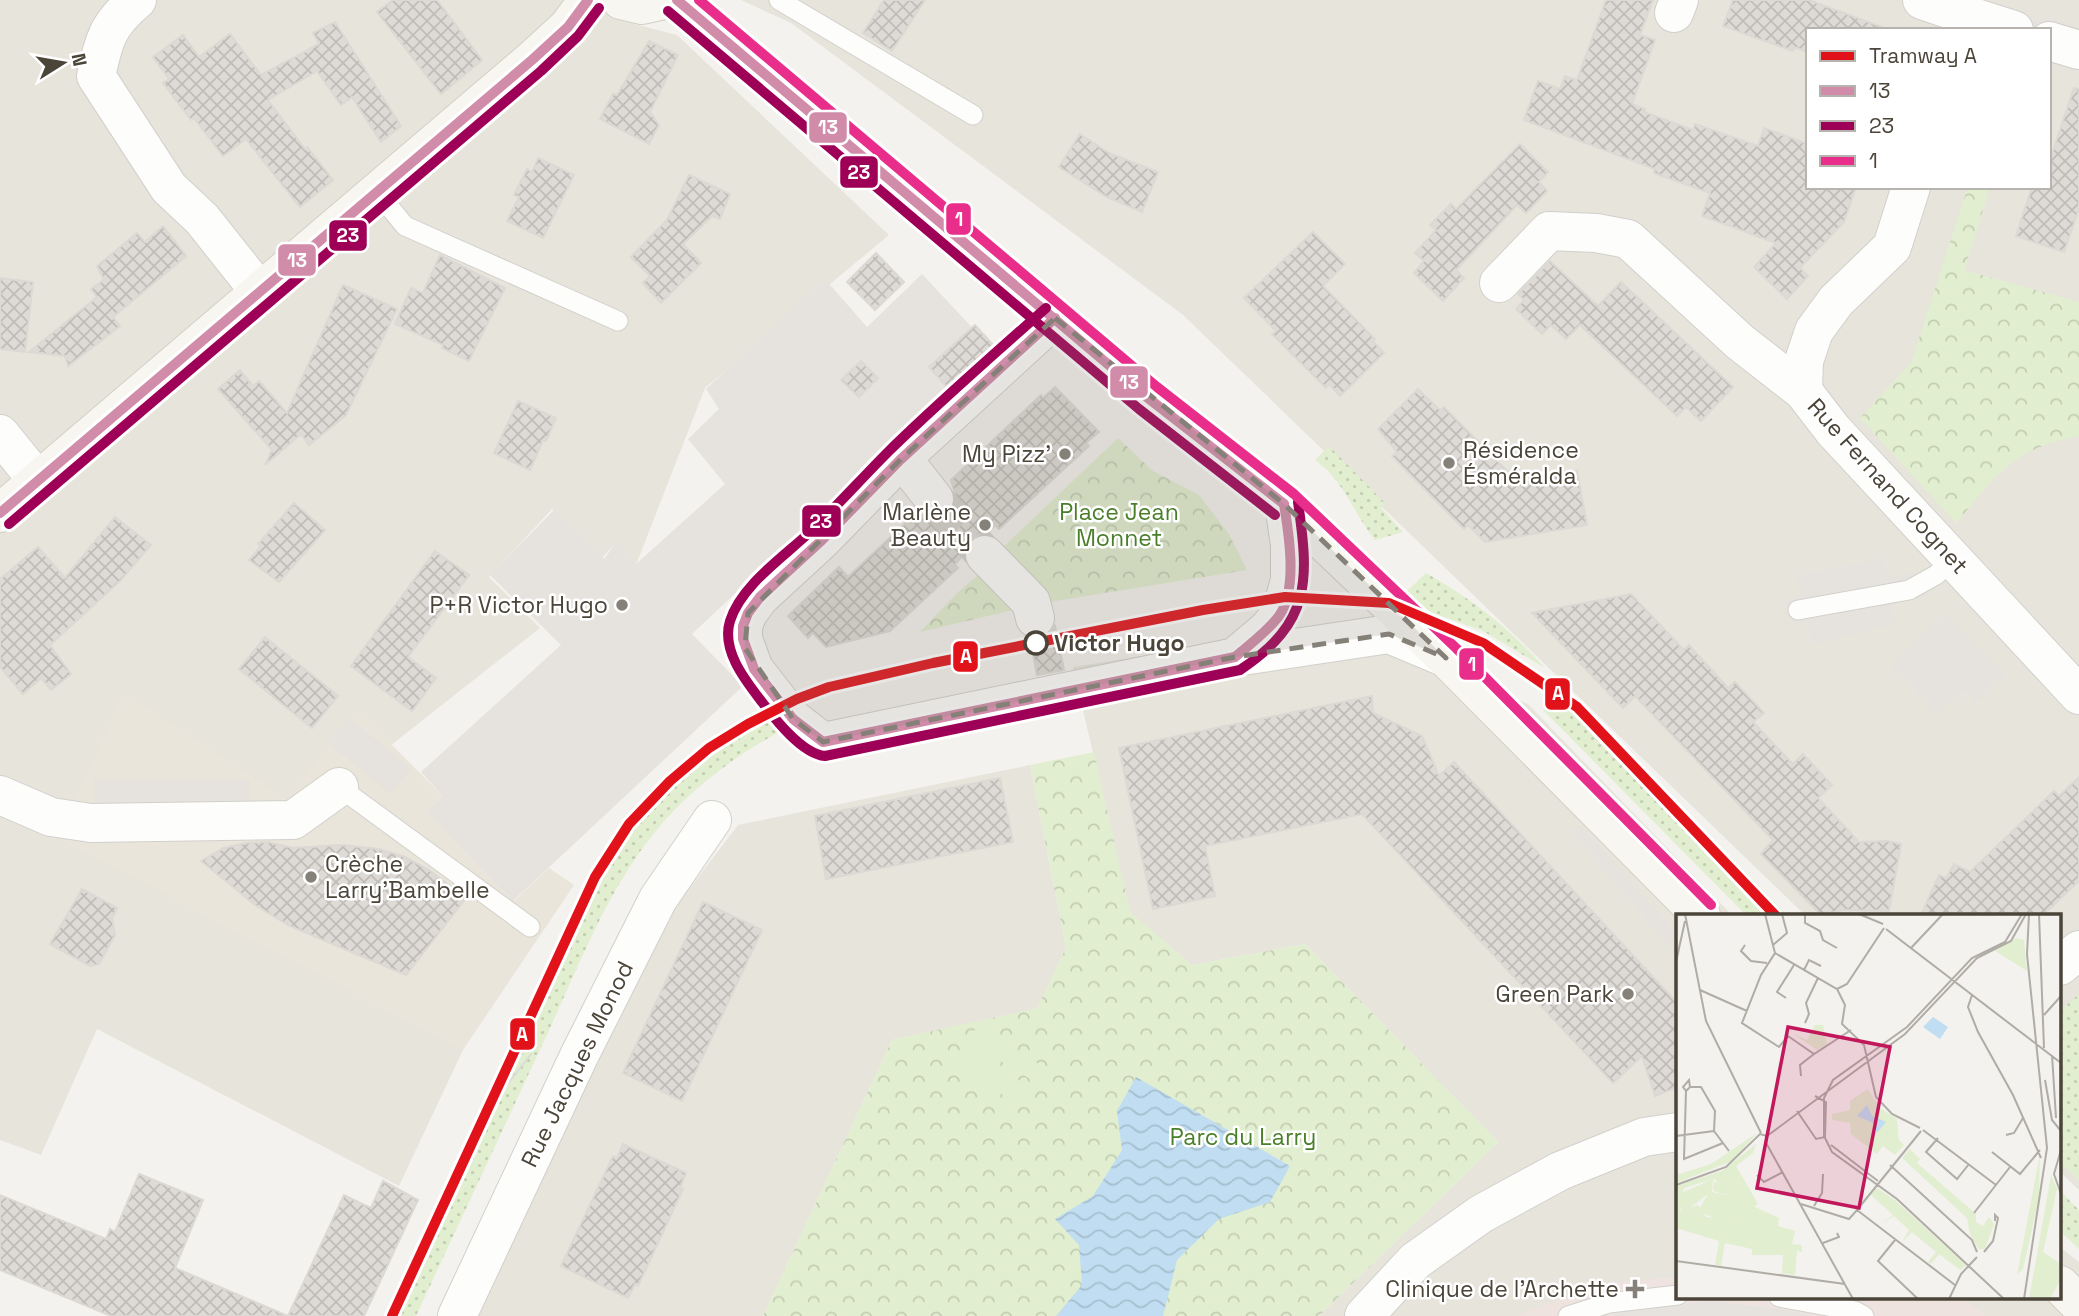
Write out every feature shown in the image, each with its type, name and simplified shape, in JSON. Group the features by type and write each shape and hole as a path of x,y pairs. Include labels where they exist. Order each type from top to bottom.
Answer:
{"main road":[{"path":"0,513 532,60 568,27 588,0"},
{"path":"621,0 642,5 665,0"},
{"path":"677,0 1148,398 1284,504 1446,658 1700,914"},
{"path":"2062,1287 2079,1304"}],"street":[{"path":"137,0 121,13 105,37 96,76 169,188 202,219 260,292"},
{"path":"1947,14 2006,28"},
{"path":"2051,42 2079,51"},
{"name":"Rue Fernand Cognet","path":"1910,189 1892,247 1836,301 1814,331 1804,361 1803,391 1833,430 2079,695"},
{"path":"1499,283 1549,231 1596,233 1628,239 1740,342 1803,391"},
{"path":"1055,318 900,460 822,540 760,597 748,613 743,626 745,648 754,668 793,719 823,742 1234,657 1389,634 1446,658"},
{"path":"0,434 38,481"},
{"path":"1234,657 1268,629 1281,613 1290,580 1290,545 1284,504"},
{"path":"985,555 1031,602 1035,618"},
{"path":"0,795 51,817 91,823 293,820 339,787"},
{"name":"Rue Jacques Monod","path":"457,1316 579,1056 658,898 712,820"},
{"path":"2062,964 2079,950"},
{"path":"1364,1316 1415,1261 1481,1214 1560,1171 1644,1137 1676,1132"}],"lane":[{"path":"779,0 973,115"},
{"path":"378,193 405,226 618,321"},
{"path":"1798,610 1909,590 1936,575 1953,560"},
{"path":"339,787 530,927"},
{"path":"1568,1316 1609,1303 1676,1295"},
{"path":"1784,1298 1855,1311 1864,1316"}],"highlighted area":[{"path":"1055,318 1284,504 1446,658 1389,634 1235,657 823,742 793,719 745,648 748,613 900,460"}],"shaded area":[{"path":"0,0 601,0 615,19 677,35 889,235 705,388 636,565 616,543 602,558 552,509 489,577 540,628 339,786 527,931 463,1050 399,1186 97,1029 41,1155 0,1140"},
{"path":"741,0 2079,0 2079,1190 2062,1174 2062,914 1804,914 1183,315 791,23"},
{"path":"2049,18 2079,27 2079,72 2051,64 2051,28 2021,28 2023,21"},
{"name":"P+R Victor Hugo","path":"922,274 996,353 886,445 807,526 692,634 743,686 513,901 426,812 443,796 421,772 561,645 490,575 554,510 604,559 617,541 636,564 725,484 688,439 719,409 706,389 825,279 867,327"},
{"path":"1884,558 1887,578 1912,572 1930,595 1890,604 1896,623 1812,645 1807,621 1795,624 1780,603 1803,593 1795,576"},
{"path":"1946,614 2005,675 1974,705 1968,689 1935,713 1891,665"},
{"path":"1327,626 1528,704 1731,914 1676,914 1676,1298 2062,1298 2062,1249 2079,1262 2079,1316 1319,1316 1498,1142 1305,944 1192,965 1130,913 1073,667"},
{"name":"Crèche Larry'Bambelle","path":"125,693 287,799 357,710 443,796 426,812 514,901 549,868 574,885 463,1050 56,837"},
{"path":"350,718 411,769 390,794 329,743"},
{"path":"1030,765 1066,948 1037,1009 892,1040 763,1316 473,1316 663,923 738,825"},
{"path":"94,779 250,780 250,809 95,807"},
{"path":"1580,825 1676,934 1676,953 1570,831"},
{"name":"Clinique de l'Archette","path":"1676,1277 1676,1298 1964,1298 1986,1316 1518,1316 1545,1304 1616,1282"},
{"path":"1710,1301 1814,1316 1610,1316 1621,1312"}],"green space":[{"path":"1967,189 1989,189 1964,270 2079,302 2079,436 2056,441 2022,456 1983,491 1956,523 1860,418 1911,363"},
{"name":"Place Jean Monnet","path":"1118,438 1153,471 1199,495 1229,534 1247,570 1043,603 996,554"},
{"path":"1329,446 1385,503 1381,508 1403,532 1375,540 1341,487 1315,460"},
{"path":"982,572 1017,609 920,632 957,593"},
{"path":"1426,573 1489,615 1545,668 1483,631 1419,608 1406,592"},
{"path":"1563,688 1786,914 1745,914 1543,710"},
{"path":"767,704 790,726 737,758 704,782 674,810 643,848 612,896 599,922 416,1316 384,1316 584,884 631,815 674,768 708,740"},
{"name":"Parc du Larry","path":"1094,752 1130,912 1192,965 1305,944 1498,1142 1319,1316 763,1316 892,1040 1037,1008 1066,948 1030,765"},
{"path":"2079,994 2079,1180 2062,1164 2062,1009"},
{"path":"977,1026 1039,1064 1030,1079 968,1041"},
{"path":"966,1049 1027,1085 1017,1103 955,1067"},
{"path":"2062,1193 2079,1210 2079,1249 2062,1233"}],"water":[{"path":"1136,1077 1290,1166 1270,1202 1219,1219 1177,1260 1163,1316 1056,1316 1082,1285 1079,1245 1055,1219 1093,1196 1122,1150 1117,1111"}],"building":[{"path":"393,0 437,0 482,60 441,94 377,12"},
{"path":"884,0 925,0 892,51 863,33"},
{"path":"1606,0 1653,0 1640,35 1655,40 1632,104 1645,109 1644,112 1693,130 1695,124 1758,146 1764,128 1806,143 1806,189 1855,189 1844,222 1800,268 1808,276 1787,299 1754,267 1776,243 1702,216 1710,193 1654,173 1655,169 1524,120 1538,81 1560,89 1565,76 1577,80"},
{"path":"1733,0 1809,0 1882,27 1806,28 1806,51 1794,47 1793,51 1723,26"},
{"path":"335,22 401,126 381,142 352,97 341,105 317,71 268,100 305,149 307,147 333,180 300,207 246,139 223,156 163,83 169,79 153,57 183,35 199,57 230,34 261,75 319,44 313,33"},
{"path":"649,41 678,55 650,112 659,125 649,144 600,119 613,94 617,95"},
{"path":"2074,88 2079,89 2079,209 2064,252 2016,236 2031,189 2051,189 2051,157"},
{"path":"1080,134 1109,153 1158,172 1142,212 1107,197 1059,167"},
{"path":"1520,144 1548,172 1539,182 1547,191 1526,213 1517,205 1456,270 1464,278 1443,301 1414,273 1424,261 1415,253 1436,230 1430,225 1451,204 1456,209"},
{"path":"538,158 574,175 543,238 507,221 519,197 514,195 527,169 532,172"},
{"path":"689,175 730,194 720,219 712,216 683,244 701,263 661,303 643,283 650,276 631,257 667,220"},
{"path":"163,226 186,256 113,317 120,326 68,366 65,356 29,352 97,297 91,289 104,280 97,266 137,233 145,242"},
{"path":"1313,232 1345,264 1323,286 1375,339 1373,341 1384,353 1340,396 1329,384 1326,388 1272,334 1276,331 1244,298"},
{"path":"876,253 904,282 875,310 847,282"},
{"path":"440,255 505,288 469,361 442,348 443,345 395,324 411,288 423,293"},
{"path":"1550,261 1598,306 1621,282 1733,387 1701,421 1686,407 1677,416 1580,325 1566,339 1551,325 1542,334 1516,309 1524,300 1518,294"},
{"path":"0,278 33,282 25,352 0,349"},
{"path":"343,285 397,309 346,415 309,445 301,434 265,465 272,450 218,389 240,370 253,386 259,381 287,413"},
{"path":"975,325 993,345 947,387 929,367"},
{"path":"861,361 878,378 859,397 841,380"},
{"path":"1055,387 1099,432 1086,443 1089,446 999,529 995,525 987,534 979,534 970,539 964,548 964,555 955,564 958,568 890,631 826,647 813,633 808,638 788,616 839,567 848,577 910,519 912,521 919,515 936,521 948,516 954,508 956,497 951,480 1041,395 1043,398"},
{"name":"Résidence Ésméralda","path":"1418,389 1440,410 1444,407 1517,481 1577,471 1587,525 1485,542 1468,525 1464,529 1392,456 1397,452 1378,429"},
{"path":"518,401 556,418 530,470 494,453"},
{"path":"294,503 325,530 279,582 249,560 261,546 258,544"},
{"path":"115,517 151,545 121,580 50,645 71,674 51,690 41,678 23,694 0,667 0,579 38,547 65,578"},
{"path":"435,551 469,575 408,657 436,678 412,711 351,666"},
{"path":"1631,594 1684,650 1689,645 1728,688 1735,682 1764,713 1753,722 1793,764 1803,754 1832,785 1818,798 1859,842 1888,841 1901,844 1889,911 1843,910 1820,914 1761,854 1773,840 1635,696 1623,708 1532,613"},
{"path":"1055,626 1064,670 1037,675 1030,639 1041,639 1050,634"},
{"path":"265,637 338,696 312,728 239,669"},
{"path":"1372,696 1373,713 1422,736 1439,776 1454,762 1676,1002 1676,1088 1655,1096 1642,1056 1613,1083 1362,814 1205,846 1215,896 1153,909 1119,748"},
{"path":"2079,777 2079,881 2044,914 1921,914 1939,875 1946,878 1954,864 1970,872 2054,791 2059,796"},
{"path":"1000,778 1013,842 826,879 815,816"},
{"path":"268,842 293,848 342,845 379,849 405,857 429,870 466,898 406,975 290,926 255,905 201,861 224,848"},
{"path":"82,889 117,908 112,918 115,935 99,964 90,966 50,944"},
{"path":"703,902 762,930 682,1101 623,1073"},
{"path":"623,1144 686,1173 680,1188 683,1189 638,1286 635,1284 628,1298 561,1266 613,1156 617,1158"},
{"path":"139,1174 203,1200 175,1268 288,1316 111,1316 0,1270 0,1195 106,1239 110,1229 115,1232"},
{"path":"383,1181 418,1200 364,1316 288,1316 344,1195 371,1208"}],"tunnel":[{"path":"934,499 985,555"}],"tram line":[{"name":"A","path":"392,1316 595,877 629,824 670,781 709,748 797,699 829,687 933,663 1203,610 1285,597 1389,603 1483,643 1577,707 1774,914"},
{"path":"488,1109 531,1054"}],"transit line":[{"name":"13","path":"0,513 532,60 568,27 588,0"},
{"name":"13","path":"677,0 1148,398 1284,504"},
{"name":"1","path":"699,0 1157,387 1294,494 1456,648 1711,905"},
{"name":"23","path":"9,524 541,71 578,36 599,8"},
{"name":"23","path":"668,11 1139,409 1275,515"},
{"name":"23","path":"1046,308 879,461 811,531 754,583 736,608 728,632 736,664 767,709 798,743 816,754 825,756 1240,670 1264,652 1281,634 1293,616 1300,597 1304,554 1298,502"},
{"name":"13","path":"1055,318 900,460 822,540 760,597 748,613 743,626 743,639 754,669 793,719 823,742 1235,657 1269,627 1285,605 1290,562 1284,504"}],"place":[{"name":"My Pizz'","path":"1065,454"},
{"name":"Résidence Ésméralda","path":"1449,463"},
{"name":"Marlène Beauty","path":"985,525"},
{"name":"P+R Victor Hugo","path":"622,605"},
{"name":"Victor Hugo","path":"1036,643"},
{"name":"Crèche Larry'Bambelle","path":"311,877"},
{"name":"Green Park","path":"1628,994"},
{"name":"Clinique de l'Archette","path":"1635,1289"}]}
